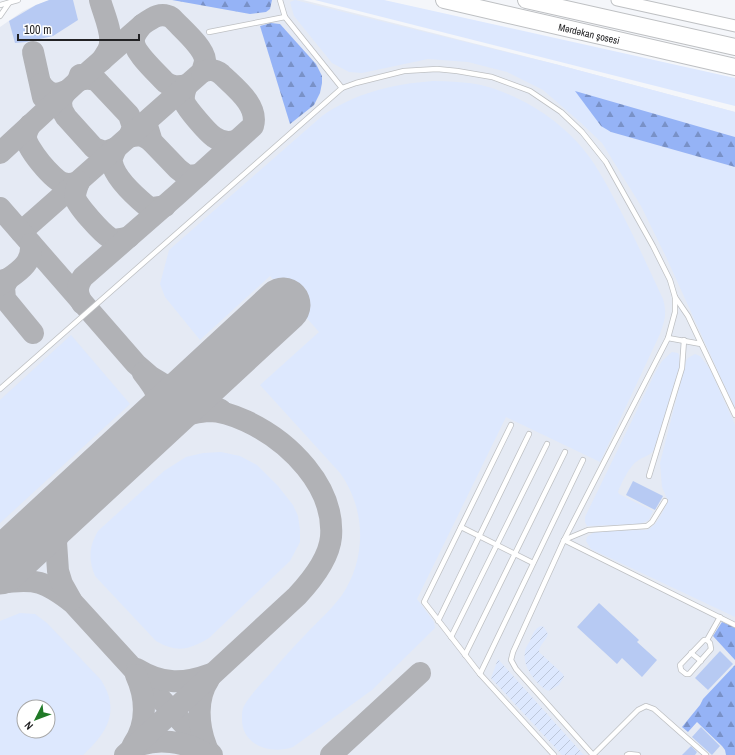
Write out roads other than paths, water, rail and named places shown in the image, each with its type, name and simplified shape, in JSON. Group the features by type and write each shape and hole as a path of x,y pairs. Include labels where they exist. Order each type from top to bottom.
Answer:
{"highway":[{"name":"Mərdəkan şosesi","path":"444,0 735,66"},
{"name":"Mərdəkan şosesi","path":"526,0 735,47"}],"street":[{"path":"617,0 735,26"}],"lane":[{"path":"0,5 18,0"},
{"path":"280,0 285,17 342,88"},
{"path":"0,16 9,3"},
{"path":"209,32 285,17"},
{"path":"0,389 342,88 404,71 437,69 492,77 530,91 561,112 582,132 606,162 654,246 670,280 675,297 676,312 668,338 564,540 512,652 511,660 516,669 593,755 638,710 646,706 654,709 706,755"},
{"path":"675,297 688,316 735,415"},
{"path":"668,338 701,344"},
{"path":"649,476 682,368 684,340"},
{"path":"511,425 424,602 480,674 554,755"},
{"path":"438,621 529,434"},
{"path":"451,637 547,444"},
{"path":"465,656 565,452"},
{"path":"480,674 583,460"},
{"path":"564,540 588,530 648,526 652,522 664,501"},
{"path":"461,527 533,563"},
{"path":"564,540 735,625"},
{"path":"707,640 710,643 711,649 689,674 683,672 680,665 701,642 707,640 720,617"},
{"path":"691,653 701,661"},
{"path":"629,755 638,755"}]}
